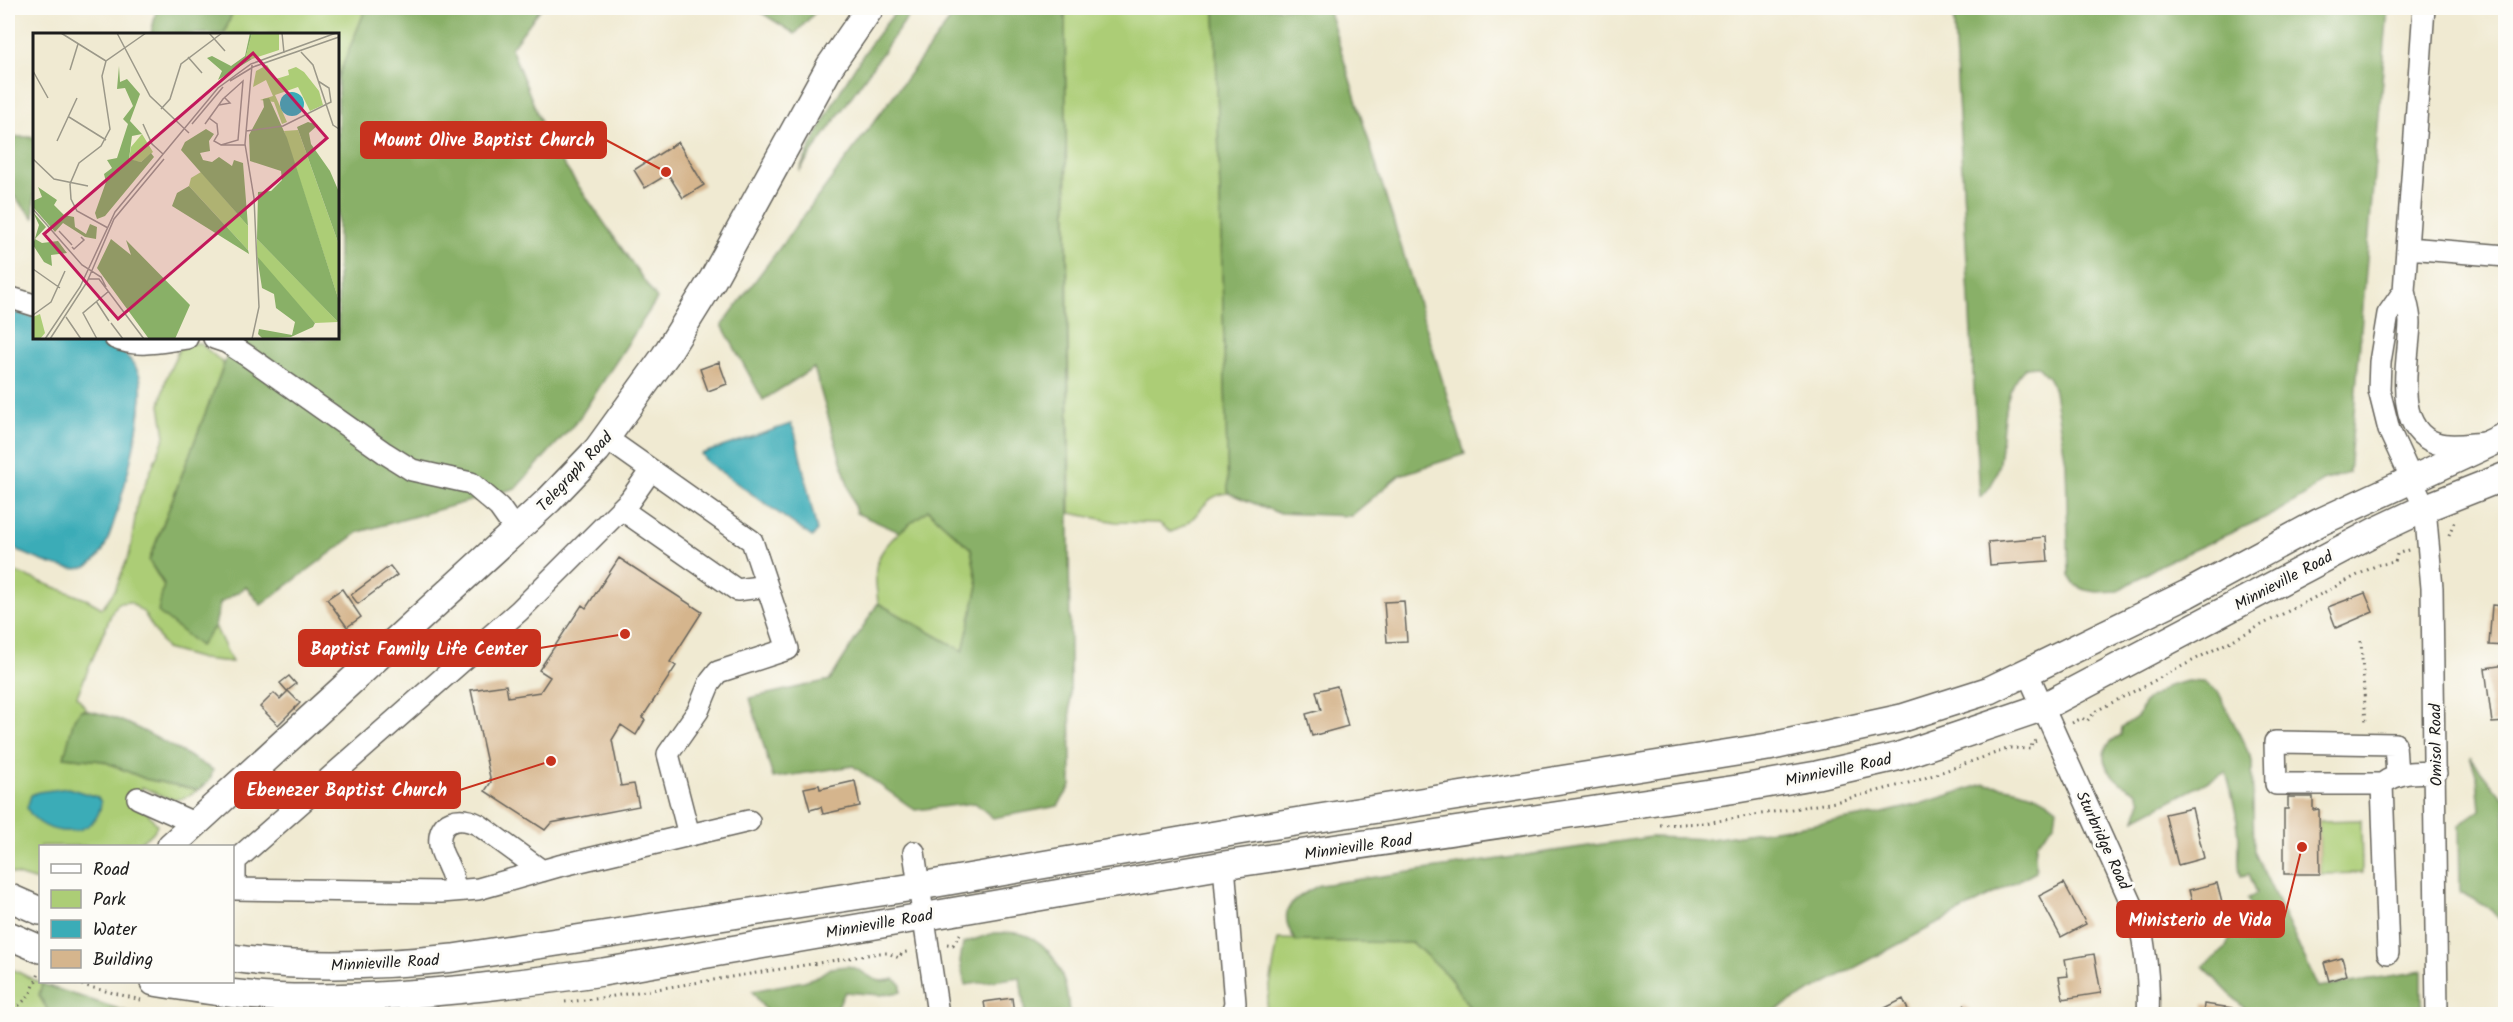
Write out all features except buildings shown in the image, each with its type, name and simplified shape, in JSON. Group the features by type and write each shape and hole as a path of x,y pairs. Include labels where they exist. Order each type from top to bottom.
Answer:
{"main road":[{"name":"Telegraph Road","path":"174,845 516,531 577,472 606,438 665,356 713,279 830,66 870,8"},
{"name":"Minnieville Road","path":"234,958 266,963 326,966 421,962 920,886 1255,828 1768,747 1942,706 2028,674 2187,594 2320,522 2412,477 2498,439"},
{"name":"Minnieville Road","path":"167,983 250,996 316,999 445,992 603,972 924,915 1224,866 1817,775 1896,757 2043,707 2376,531 2425,508 2505,476"},
{"path":"8,897 39,911"},
{"path":"8,918 39,931"},
{"path":"8,935 39,949"}],"street":[{"path":"2424,8 2404,291 2410,319 2406,389 2408,410 2412,426 2421,436 2438,444 2498,439"},
{"path":"2408,248 2505,256"},
{"name":"Omisol Road","path":"2404,291 2388,314 2380,362 2379,390 2389,430 2425,508 2432,588 2436,773 2437,1014"},
{"path":"8,297 33,305"},
{"path":"117,339 126,343 140,344 179,339"},
{"path":"217,339 249,357 412,470 471,483 499,507 516,531"},
{"path":"606,438 752,540 788,649 718,672 710,682 698,711 668,754 689,835"},
{"path":"651,470 630,500 519,611 235,861 235,889 455,891 478,889 542,871 749,821"},
{"path":"621,509 737,590 767,586"},
{"name":"Sturbridge Road","path":"2028,674 2139,920 2150,984 2148,1014"},
{"path":"2388,953 2390,780 2395,744 2275,742 2276,784 2390,780 2405,772 2436,773"},
{"path":"256,769 294,809"},
{"path":"138,798 196,824"},
{"path":"455,891 453,878 440,845 444,828 454,819 470,820 479,825 542,871"},
{"path":"914,852 938,1014"},
{"path":"1224,866 1231,932 1235,1003 1233,1014"}],"path":[{"path":"2082,718 2087,721 2093,713 2107,705 2377,566 2395,562 2397,554"},
{"path":"2361,641 2367,744"},
{"path":"2031,749 2032,743"},
{"path":"899,958 902,953"},
{"path":"10,1014 27,999 39,973"}],"green space":[{"path":"157,8 234,8 224,33 151,33"},
{"path":"234,8 366,8 339,75 339,33 224,33"},
{"path":"366,8 541,8 511,48 550,145 657,299 578,420 516,488 359,532 261,605 246,587 220,603 215,626 200,646 158,612 164,584 149,561 234,339 339,339 339,75"},
{"path":"754,8 819,8 795,34"},
{"path":"899,8 914,8 799,171 843,86 869,46"},
{"path":"959,8 1065,8 1071,786 1058,806 993,818 975,803 915,810 853,766 773,778 750,698 830,680 878,603 963,651 978,586 971,549 928,510 899,532 856,513 814,368 763,400 722,325"},
{"path":"1065,8 1215,8 1228,493 1214,497 1189,522 1171,532 1159,523 1116,522 1070,513"},
{"path":"1215,8 1328,8 1465,454 1400,475 1351,516 1278,513 1228,493"},
{"path":"1953,8 2388,8 2349,473 2322,481 2304,496 2273,514 2160,565 2118,591 2085,590 2074,584 2069,576 2066,463 2053,386 2037,366 2026,367 2014,383 2007,400 1997,471 1991,485 1980,497"},
{"path":"8,137 33,137 33,217 8,190"},
{"path":"200,343 224,364 149,561 200,646 215,626 232,662 202,659 166,649 144,613 130,602 119,603 113,610 77,696 87,710 81,710 65,757 103,761 145,779 198,790 183,798 170,799 142,787 135,806 148,813 157,825 153,833 135,845 39,845 39,882 8,871 8,569 88,600 102,608 115,590 130,552 137,504 165,436 160,405 166,379 181,344"},
{"path":"928,510 971,549 978,586 963,651 878,603 876,570 878,560 887,545 900,532"},
{"path":"2187,681 2204,682 2219,693 2252,760 2254,851 2318,987 2422,971 2422,1014 2250,1014 2203,967 2225,949 2241,912 2252,908 2247,899 2257,893 2249,874 2241,876 2237,822 2226,772 2135,819 2141,801 2136,791 2116,779 2104,758 2109,744 2121,735 2122,727 2138,716 2143,703 2166,687"},
{"path":"81,710 113,718 166,743 213,770 210,780 198,790 145,779 103,761 64,757 74,719"},
{"path":"2470,757 2505,801 2505,926 2491,909 2460,892 2459,825 2480,810 2477,777"},
{"path":"1984,784 2013,788 2032,794 2057,808 2055,823 2037,842 2036,871 1777,1009 1772,1014 1474,1014 1450,978 1413,943 1296,941 1287,921 1287,913 1295,900 1320,885 1651,837 1711,839 1809,825 1879,814"},
{"path":"2361,820 2362,873 2320,874 2319,821"},
{"path":"994,933 1018,933 1031,937 1050,953 1062,976 1069,1014 1025,1014 1020,977 965,985 960,962 963,943"},
{"path":"1278,939 1413,943 1450,978 1474,1014 1265,1014"},
{"path":"848,966 880,981 894,979 901,984 901,992 880,995 845,992 834,1014 768,1014 752,991 804,981 830,968"},
{"path":"8,967 42,984 39,996 50,1014 8,1014"},
{"path":"42,984 134,1014 50,1014 39,995"}],"water":[{"path":"8,311 33,317 33,339 100,339 107,341 117,347 133,364 139,374 141,388 136,434 123,491 108,538 95,561 86,567 68,568 35,558 8,546"},
{"path":"791,424 795,432 817,531 812,537 707,462 701,454"},
{"path":"68,788 97,797 101,802 98,815 91,824 81,829 56,830 34,818 27,808 31,795"}],"place":[{"name":"Mount Olive Baptist Church","path":"666,172"},
{"name":"Baptist Family Life Center","path":"625,634"},
{"name":"Ebenezer Baptist Church","path":"551,761"},
{"name":"Ministerio de Vida","path":"2302,847"}]}
